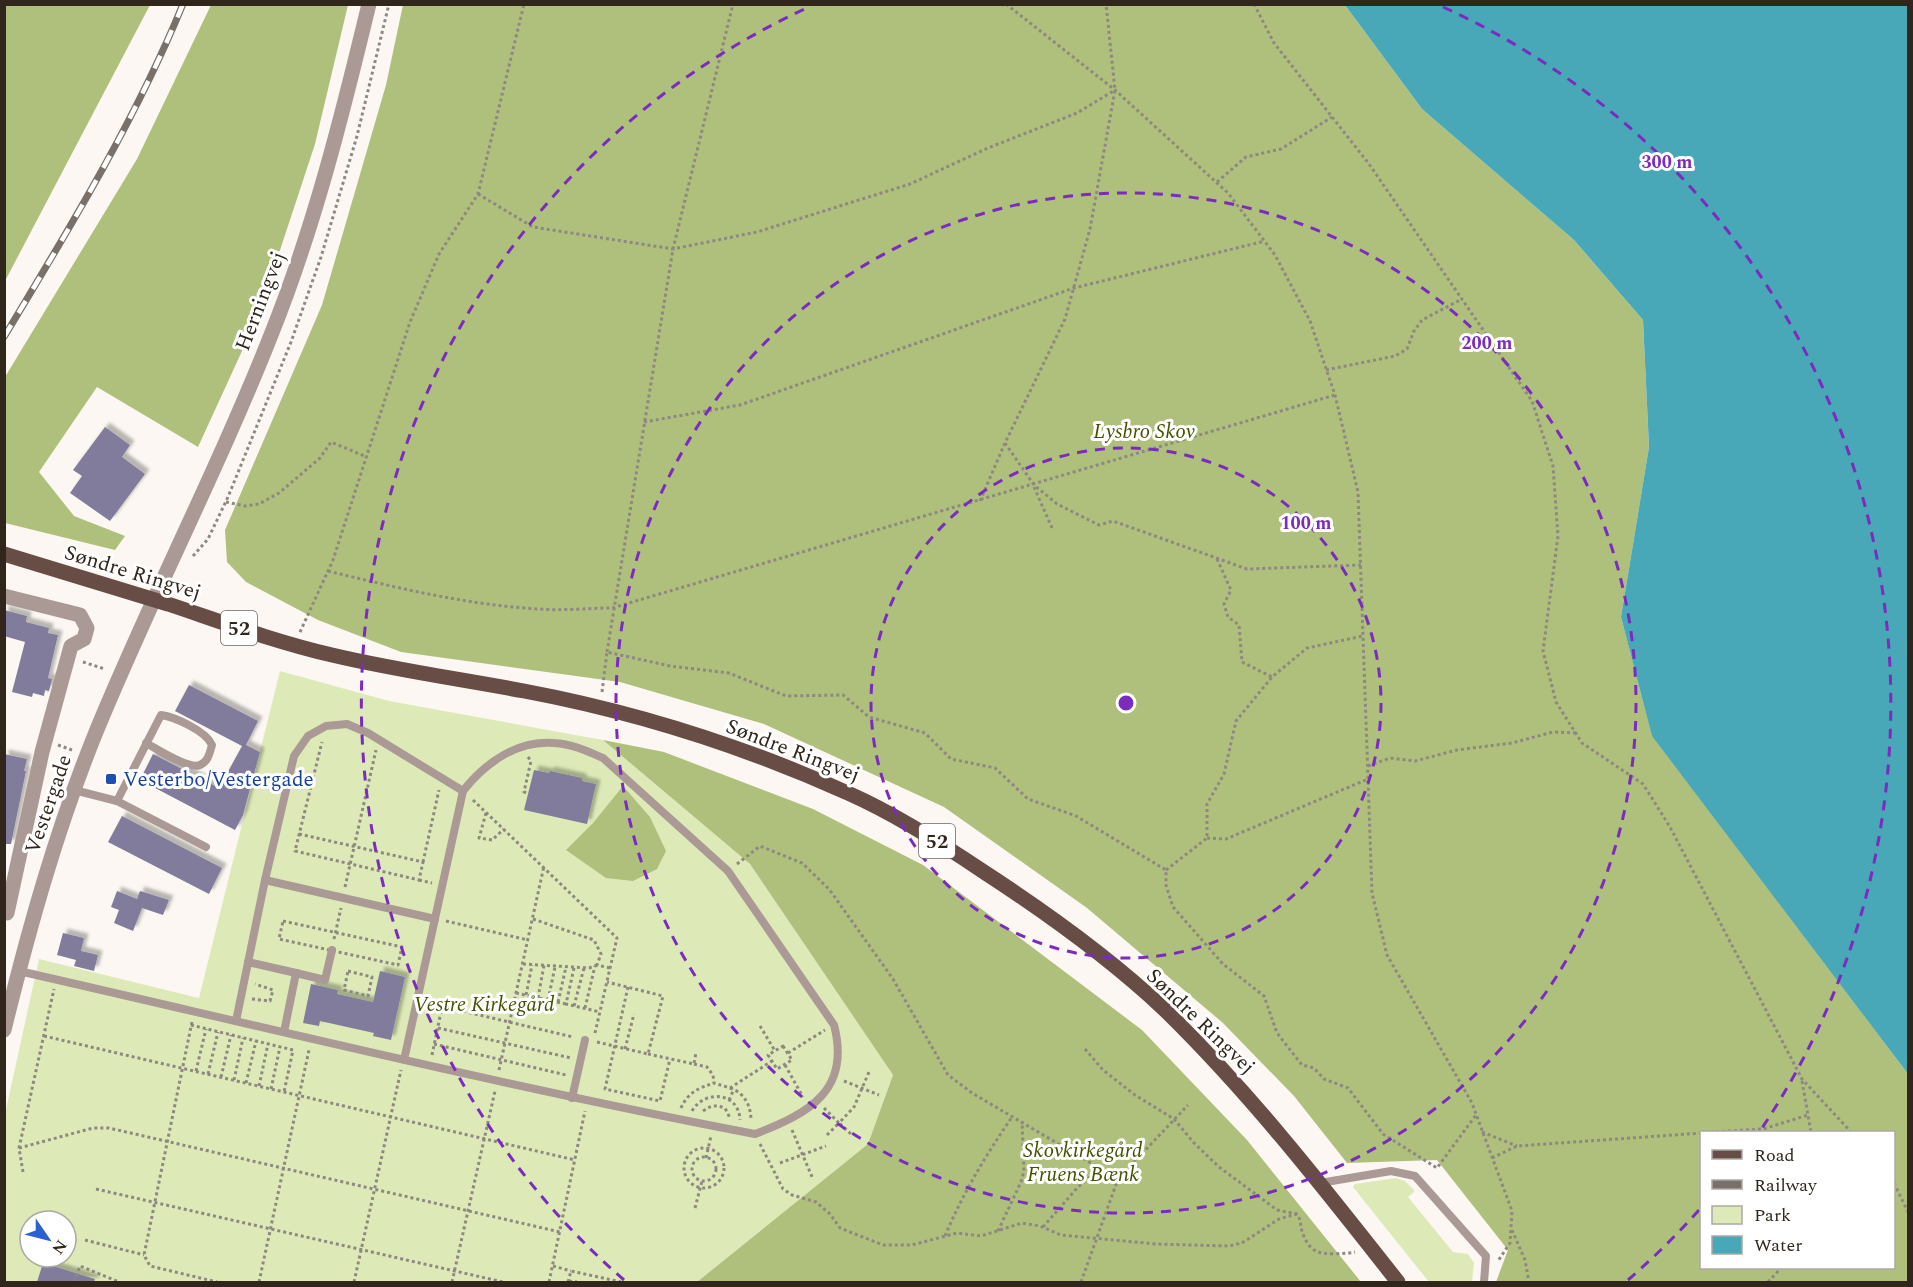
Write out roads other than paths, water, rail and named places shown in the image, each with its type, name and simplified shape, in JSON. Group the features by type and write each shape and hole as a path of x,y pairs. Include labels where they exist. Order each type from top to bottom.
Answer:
{"main road":[{"name":"Søndre Ringvej","path":"4,554 295,645 377,665 527,691 646,720 743,751 853,795 941,843 1033,904 1086,944 1162,1008 1237,1083 1398,1282"}],"street":[{"name":"Herningvej","path":"154,600 271,336 297,266 336,138 369,4"},
{"path":"4,596 80,615 87,628 84,639 71,646 45,741 6,913 32,919"},
{"name":"Vestergade","path":"4,1030 32,919 75,790 88,754 154,600"}],"lane":[{"path":"117,801 146,743 161,715 171,717 209,737 212,745 203,764 198,766 188,765 146,743"},
{"path":"236,1021 265,880 294,756 308,736 326,726 347,724 379,739 463,791"},
{"path":"19,971 429,1066 572,1098 755,1134 788,1120 808,1108 826,1093 839,1062 839,1044 834,1025 728,872 603,758 579,748 553,742 522,747 496,758 476,774 463,791 404,1060"},
{"path":"75,790 117,801 206,847"},
{"path":"265,880 435,919"},
{"path":"248,962 325,980 332,950"},
{"path":"284,1032 296,974"},
{"path":"572,1098 585,1040"},
{"path":"1320,1183 1391,1171 1415,1176 1486,1256 1484,1282"}],"water":[{"path":"1345,5 1908,5 1908,1074 1652,736 1621,617 1649,447 1643,320 1574,240 1422,109"}],"railway":[{"path":"4,337 100,174 144,90 183,4"}],"place":[{"name":"Vesterbo/Vestergade","path":"111,779"}],"park label":[{"name":"Lysbro Skov","path":"1144,431"},
{"name":"Vestre Kirkegård","path":"484,1004"},
{"name":"Skovkirkegård Fruens Bænk","path":"1083,1162"}]}
